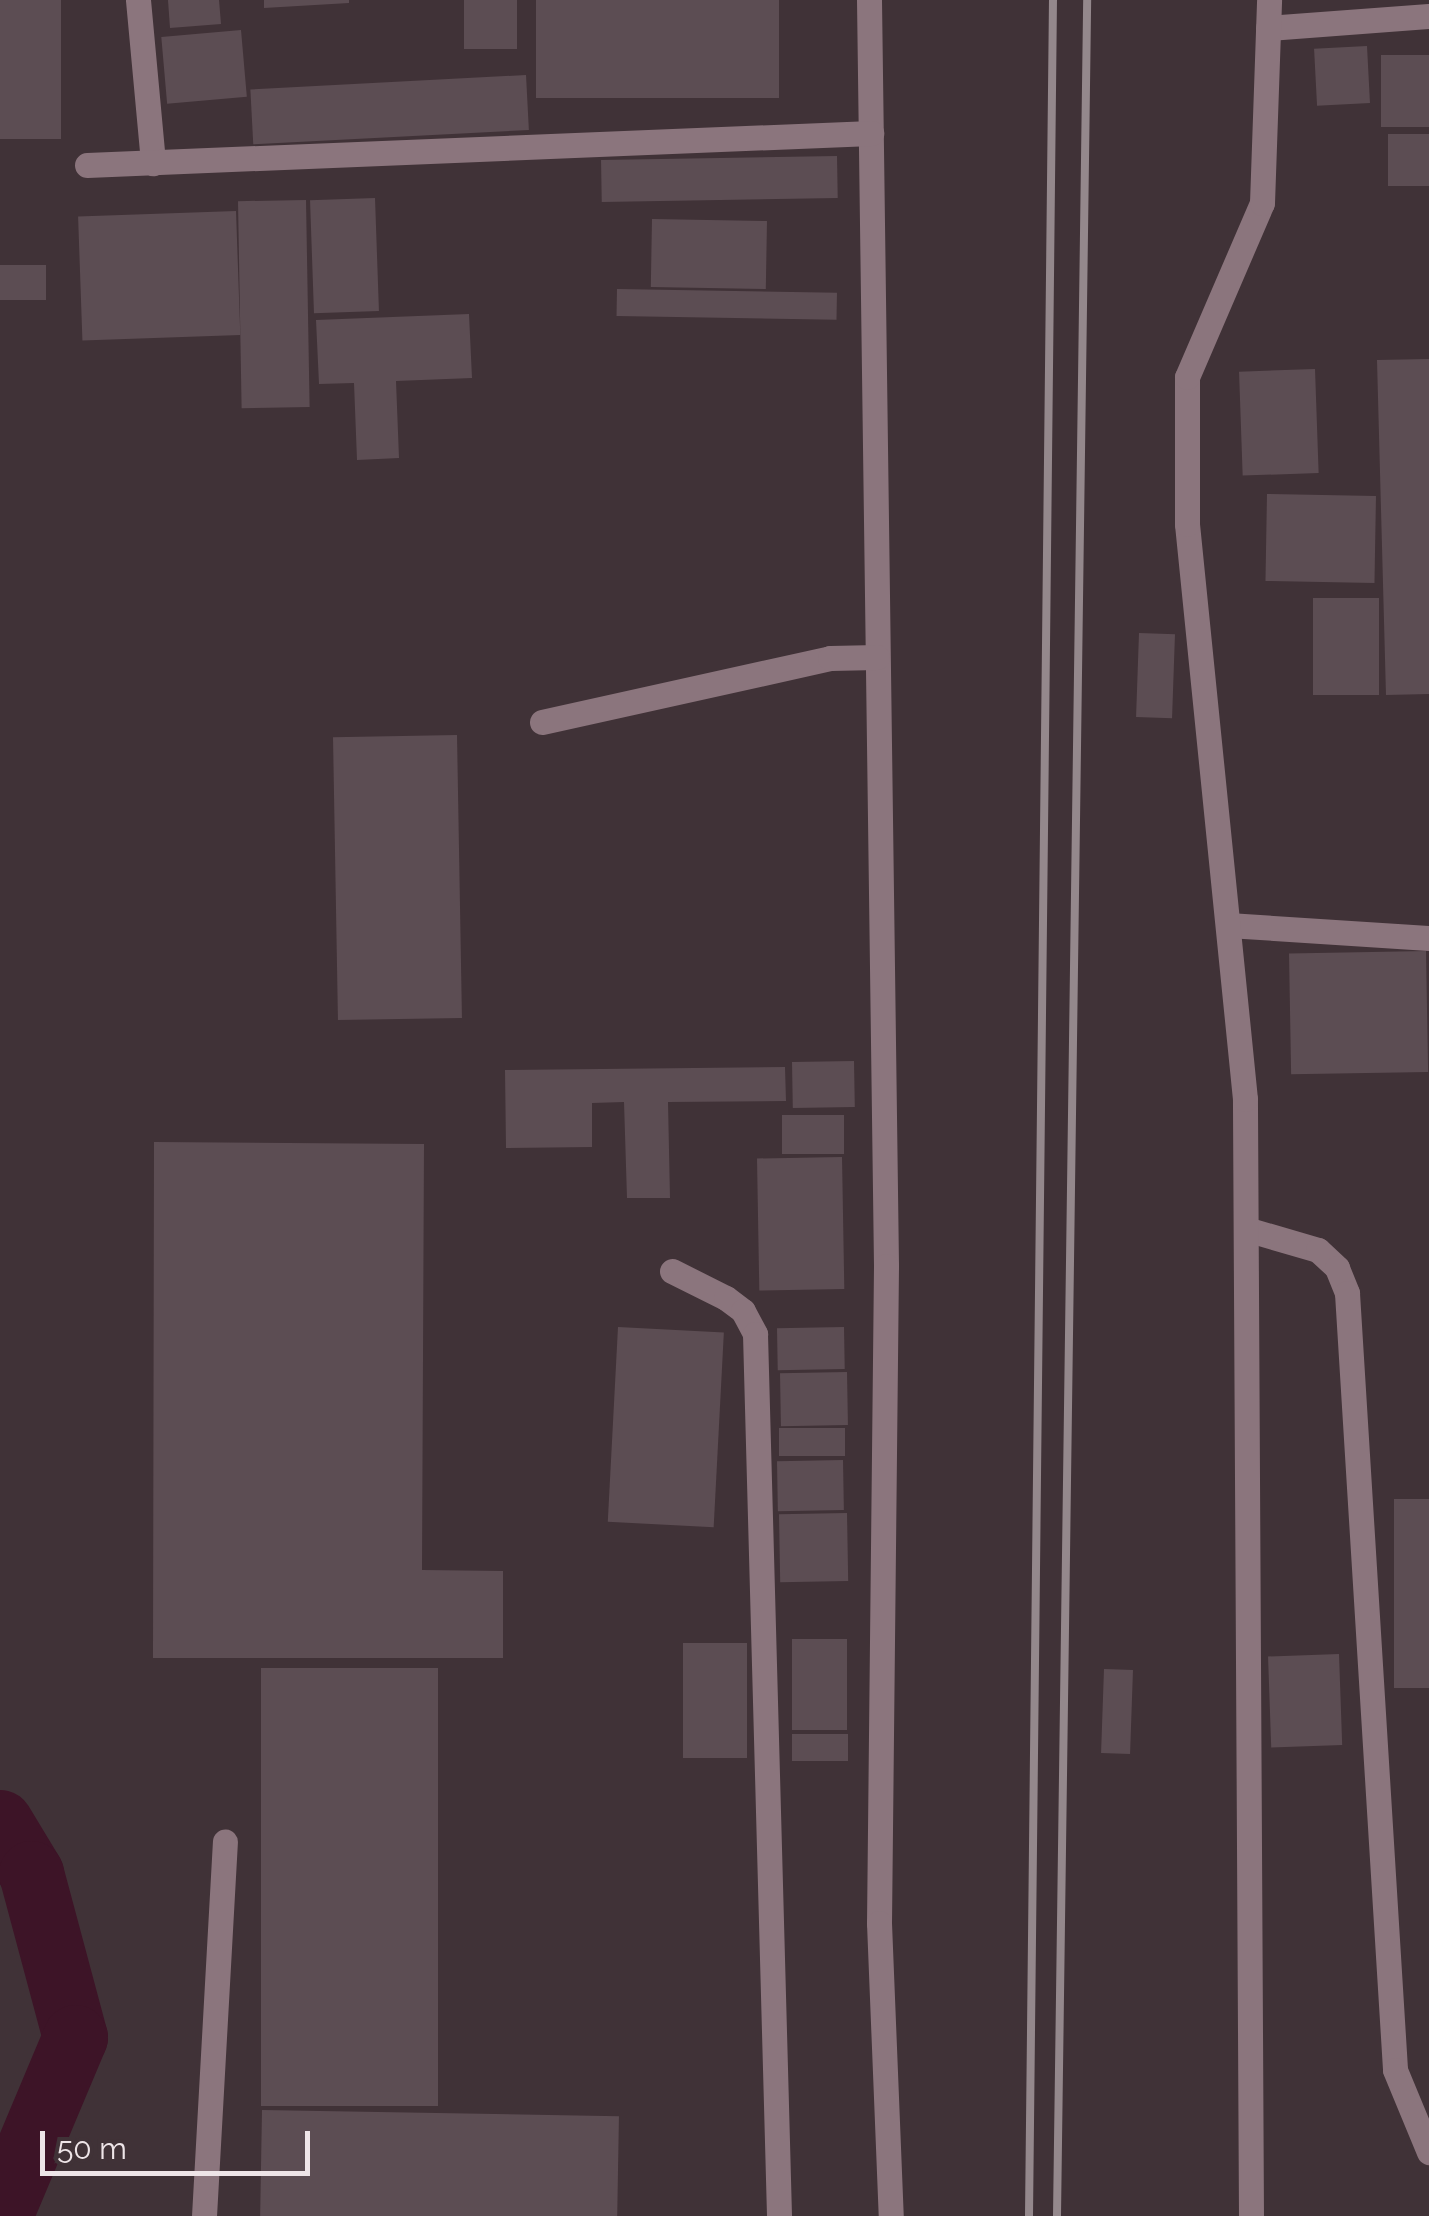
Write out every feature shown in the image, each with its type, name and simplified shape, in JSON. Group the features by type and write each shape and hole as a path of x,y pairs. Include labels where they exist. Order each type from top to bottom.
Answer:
{"street":[{"path":"138,0 153,162"},
{"path":"869,0 886,1266 879,1923 891,2216"},
{"path":"1251,2216 1245,1099 1187,524 1187,377 1262,203 1269,0"},
{"path":"1268,28 1429,16"},
{"path":"87,165 871,133"},
{"path":"542,722 830,658 876,657"},
{"path":"1228,925 1429,938"},
{"path":"1246,1228 1318,1250 1337,1268 1347,1293 1395,2070 1429,2152"},
{"path":"672,1271 744,1311 755,1334 779,2216"},
{"path":"204,2216 226,1842"}],"building":[{"path":"0,0 61,0 61,139 0,139"},
{"path":"168,0 219,0 221,24 170,28"},
{"path":"264,0 349,0 349,3 264,8"},
{"path":"464,0 517,0 517,49 464,49"},
{"path":"536,0 779,0 779,98 536,98"},
{"path":"241,30 247,97 167,104 161,37"},
{"path":"1367,46 1370,103 1317,106 1314,49"},
{"path":"1381,55 1429,55 1429,127 1381,127"},
{"path":"526,75 529,130 253,144 250,89"},
{"path":"1388,134 1429,134 1429,186 1388,186"},
{"path":"837,156 838,198 602,202 601,160"},
{"path":"375,198 379,311 314,313 310,200"},
{"path":"306,200 310,407 242,408 238,201"},
{"path":"236,211 240,335 82,340 78,217"},
{"path":"652,219 767,221 766,289 651,287"},
{"path":"0,265 46,265 46,300 0,300"},
{"path":"617,289 837,293 836,320 617,316"},
{"path":"469,314 472,378 396,381 399,458 357,460 354,383 319,384 316,320"},
{"path":"1429,359 1429,694 1386,695 1377,360"},
{"path":"1315,369 1319,473 1243,476 1239,372"},
{"path":"1267,494 1376,496 1374,583 1265,581"},
{"path":"1313,598 1379,598 1379,695 1313,695"},
{"path":"1139,633 1175,634 1172,718 1136,717"},
{"path":"457,735 462,1018 338,1020 333,737"},
{"path":"1426,951 1428,1072 1291,1074 1289,953"},
{"path":"854,1061 855,1107 793,1108 792,1062"},
{"path":"785,1067 786,1101 668,1102 670,1198 627,1198 624,1102 592,1103 592,1147 506,1148 505,1070"},
{"path":"782,1115 844,1115 844,1154 782,1154"},
{"path":"154,1142 424,1144 422,1570 503,1571 503,1658 153,1658"},
{"path":"842,1157 844,1289 759,1290 757,1158"},
{"path":"618,1327 724,1333 714,1527 608,1522"},
{"path":"844,1327 845,1369 778,1370 777,1328"},
{"path":"847,1372 848,1425 781,1426 780,1373"},
{"path":"779,1428 845,1428 845,1456 779,1456"},
{"path":"843,1460 844,1510 778,1511 777,1461"},
{"path":"1394,1499 1429,1499 1429,1688 1394,1688"},
{"path":"847,1513 848,1581 780,1582 779,1514"},
{"path":"792,1639 847,1639 847,1730 792,1730"},
{"path":"683,1643 747,1643 747,1758 683,1758"},
{"path":"1339,1654 1342,1745 1271,1747 1268,1656"},
{"path":"261,1668 438,1668 438,2106 261,2106"},
{"path":"1104,1669 1133,1670 1130,1754 1101,1753"},
{"path":"792,1734 848,1734 848,1761 792,1761"},
{"path":"262,2110 619,2116 617,2216 260,2216"}],"waterway":[{"path":"0,1822 31,1873 75,2037 0,2215"}],"railway":[{"path":"1029,2216 1053,0"},
{"path":"1057,2216 1087,0"}]}
